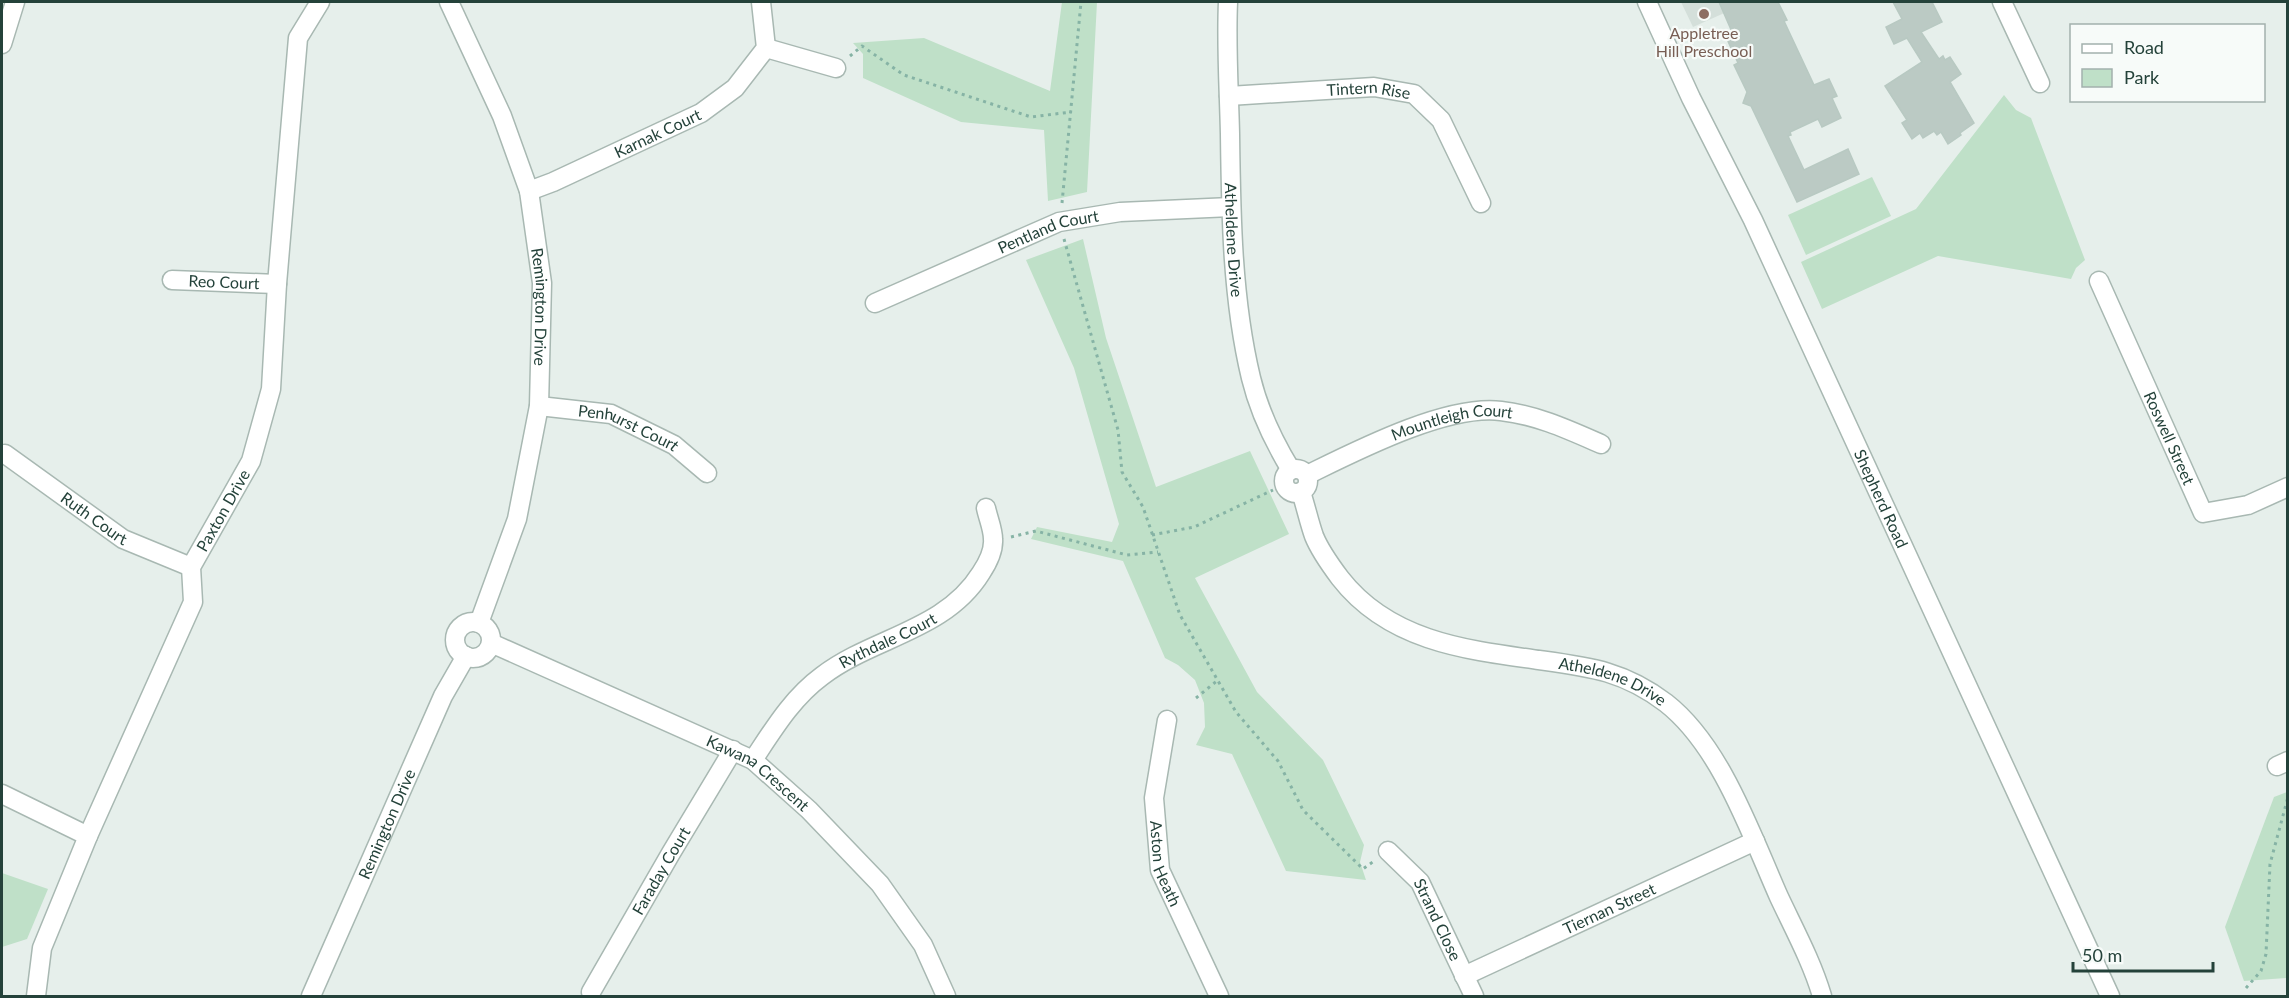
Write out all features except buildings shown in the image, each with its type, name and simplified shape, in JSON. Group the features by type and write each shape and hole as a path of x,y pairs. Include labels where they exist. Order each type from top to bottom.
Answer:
{"street":[{"path":"2,44 15,2"},
{"name":"Paxton Drive","path":"36,996 42,948 88,836 193,602 191,567 251,461 271,389 277,284 298,38 320,2"},
{"name":"Remington Drive","path":"449,2 502,116 529,190 542,283 539,406 517,519 479,623"},
{"path":"761,2 766,48 836,68"},
{"name":"Atheldene Drive","path":"1228,2 1226,44 1231,207 1240,319 1251,380 1273,439 1300,479 1314,536 1332,567 1351,592 1373,611 1402,629 1451,647 1580,664 1610,672 1638,685 1666,703 1707,747 1720,768 1755,841 1822,996"},
{"name":"Shepherd Road","path":"1647,2 1691,98 1753,220 2110,996"},
{"path":"2002,2 2040,84"},
{"name":"Karnak Court","path":"529,190 553,182 701,113 735,88 766,48"},
{"name":"Tintern Rise","path":"1229,96 1374,87 1414,94 1441,120 1481,203"},
{"name":"Pentland Court","path":"875,303 1059,222 1120,212 1231,207"},
{"name":"Reo Court","path":"172,280 277,284"},
{"name":"Roswell Street","path":"2099,281 2203,513 2248,505 2288,487"},
{"name":"Penhurst Court","path":"539,406 611,414 674,445 707,473"},
{"name":"Mountleigh Court","path":"1300,479 1422,424 1460,414 1499,411 1539,418 1602,444"},
{"name":"Ruth Court","path":"5,454 123,539 191,567"},
{"name":"Rythdale Court","path":"753,760 789,708 823,675 939,617 974,586 987,564 993,541 986,508"},
{"path":"467,623 479,623 489,631 491,643 484,654 479,657 466,656 457,647 456,635 467,623"},
{"name":"Kawana Crescent","path":"491,643 753,760 809,810 880,885 923,945 946,996"},
{"name":"Remington Drive","path":"311,996 443,696 466,656"},
{"name":"Aston Heath","path":"1167,720 1154,798 1160,870 1219,996"},
{"name":"Faraday Court","path":"591,992 670,853 733,750"},
{"path":"2,794 88,836"},
{"name":"Tiernan Street","path":"1464,976 1755,841"},
{"name":"Strand Close","path":"1388,851 1420,882 1474,996"}],"path":[{"path":"1081,2 1059,222 1118,430 1122,472 1143,507 1180,615 1236,712 1278,761 1304,810 1363,869 1388,851"},
{"path":"836,68 862,46 904,75 1031,117 1071,112"},
{"path":"1152,535 1194,527 1273,490"},
{"path":"993,541 1036,531 1127,555 1158,552"},
{"path":"1196,698 1218,681"},
{"path":"2246,988 2260,971 2266,954 2270,864 2288,797"}],"shaded area":[{"name":"Appletree Hill Preschool","path":"1681,2 1749,2 1693,27"}],"green space":[{"path":"1062,2 1097,2 1087,192 1048,201 1044,130 961,122 863,78 863,54 853,43 924,38 1050,91"},
{"path":"2004,95 2016,110 2031,118 2085,260 2076,268 2071,279 1938,256 1822,309 1801,262 1916,209"},
{"path":"1872,177 1891,216 1806,255 1788,215"},
{"path":"1083,239 1106,338 1156,487 1250,451 1289,534 1195,578 1257,692 1323,760 1364,845 1360,862 1366,880 1286,871 1232,754 1196,745 1205,727 1204,703 1195,680 1178,665 1165,658 1123,561 1031,539 1037,527 1112,542 1119,524 1074,368 1026,260"},
{"path":"2287,792 2286,978 2244,981 2225,927 2274,797"},
{"path":"2,873 48,889 27,939 2,947"}],"place":[{"name":"Appletree Hill Preschool","path":"1704,14"}]}
